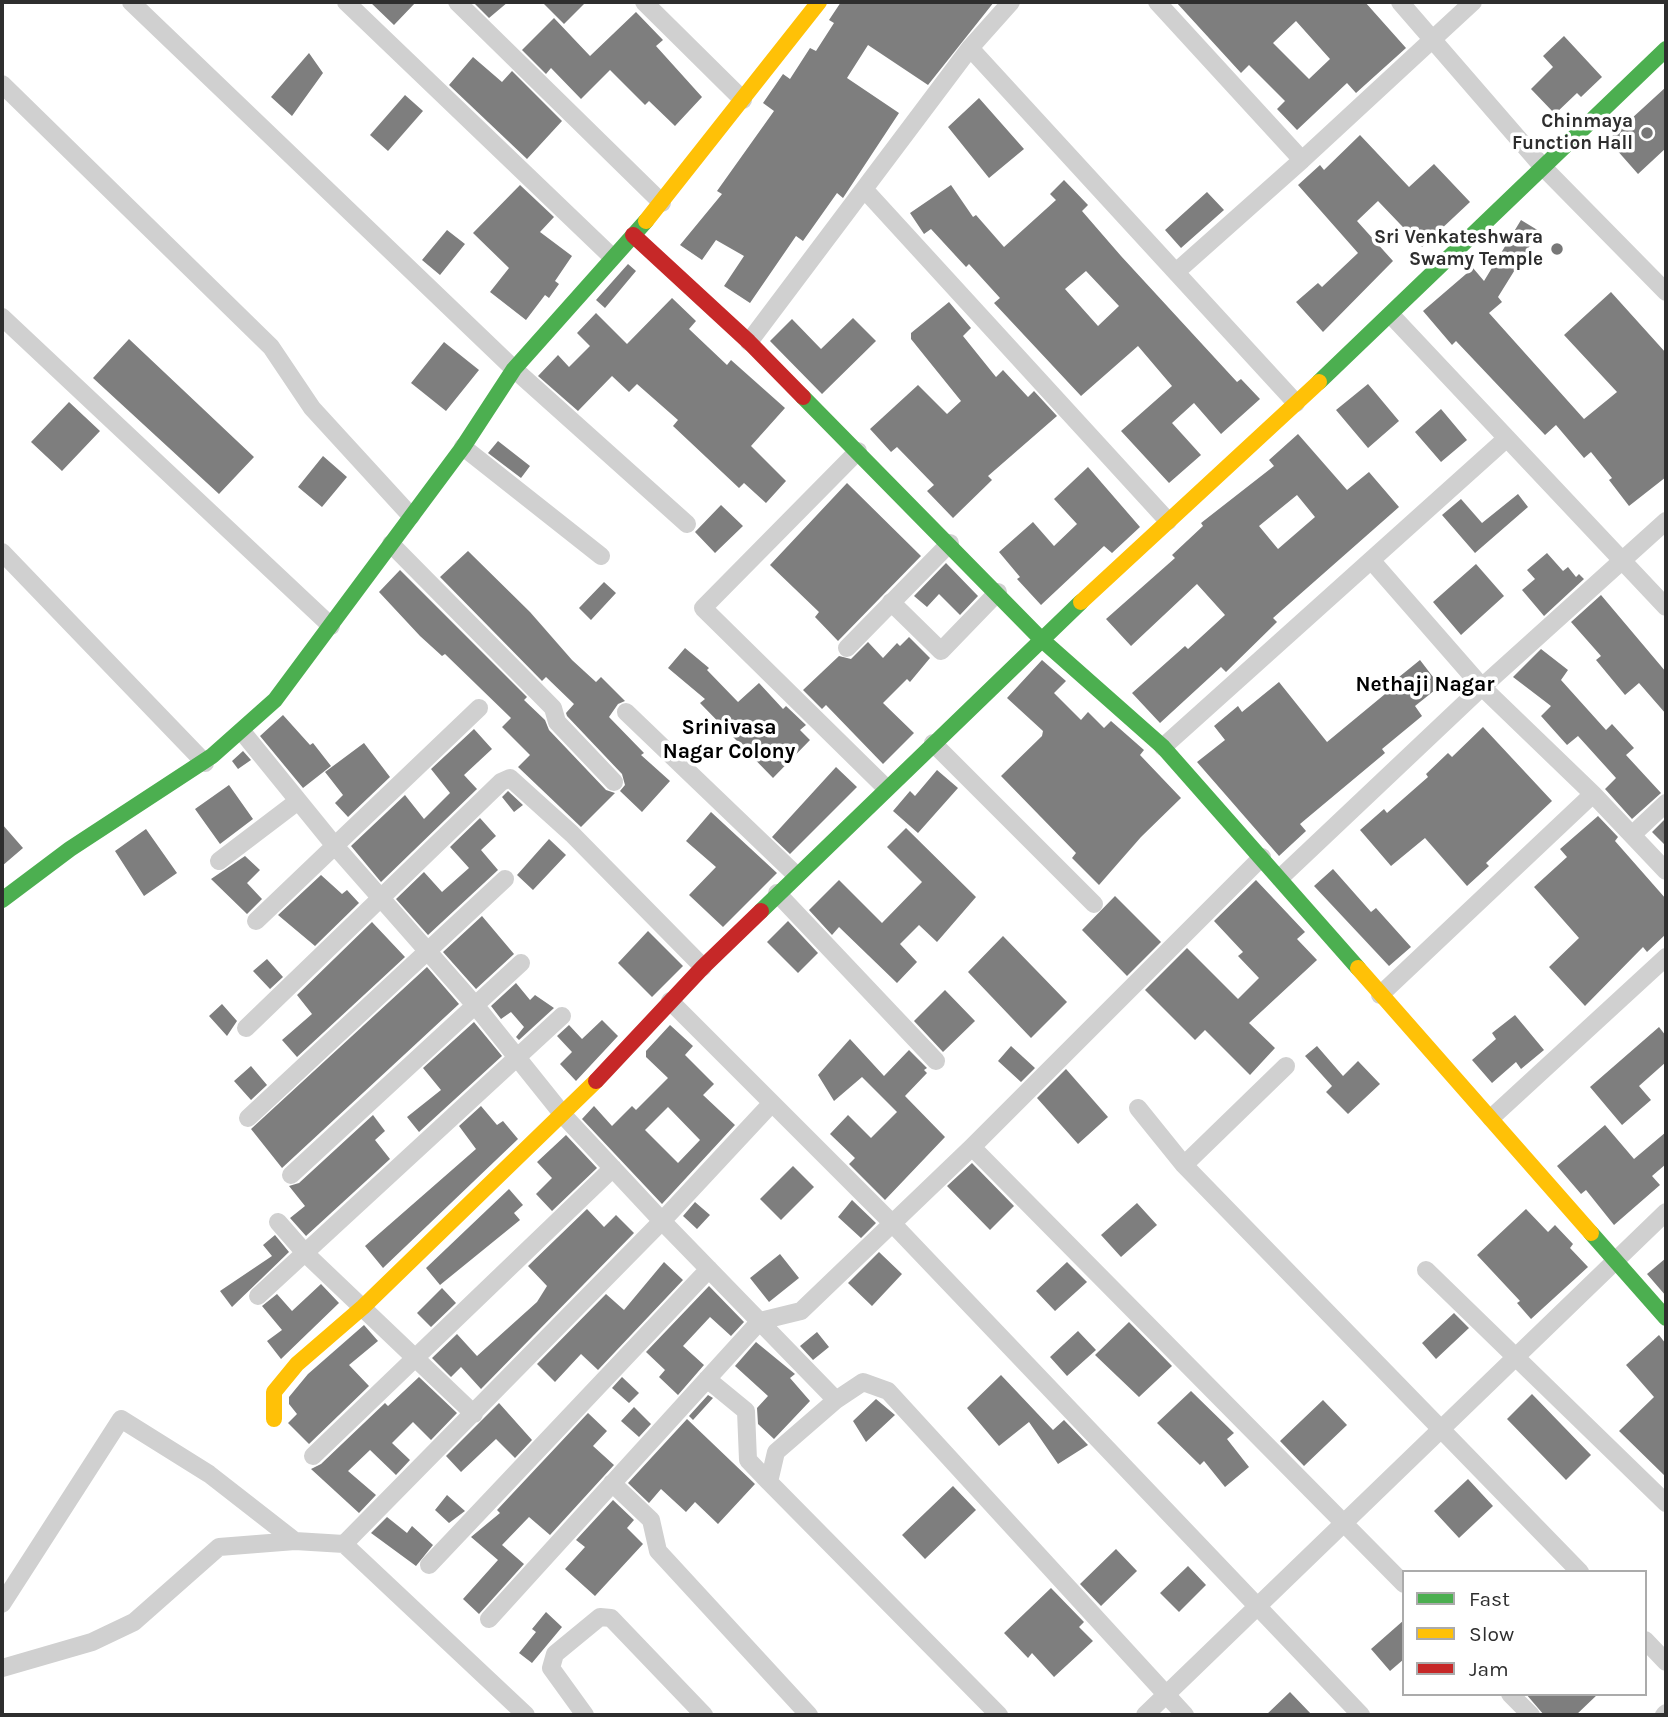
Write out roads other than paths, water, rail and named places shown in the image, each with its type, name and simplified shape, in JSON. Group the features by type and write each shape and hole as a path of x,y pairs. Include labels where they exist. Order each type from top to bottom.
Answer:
{"street":[{"path":"131,2 514,369 687,524"},
{"path":"346,2 611,256"},
{"path":"457,2 662,203"},
{"path":"644,2 743,100"},
{"path":"2,900 39,868 205,763 244,734 275,700 463,447 514,369 611,256 662,203 817,2"},
{"path":"749,342 970,48 1011,2"},
{"path":"1157,2 1302,160"},
{"path":"1401,2 1542,166 1666,292"},
{"path":"1176,272 1473,2"},
{"path":"970,48 1296,403"},
{"path":"274,1419 272,1404 283,1378 363,1307 564,1116 703,967 1041,639 1391,315 1542,166 1666,50"},
{"path":"2,84 271,347 312,408 411,516"},
{"path":"864,189 1168,521"},
{"path":"633,235 749,342 950,543 1041,639 1163,747 1666,1318"},
{"path":"1391,315 1666,607"},
{"path":"2,317 331,626"},
{"path":"1163,747 1507,438"},
{"path":"463,447 601,556"},
{"path":"858,451 703,608 886,788"},
{"path":"1280,878 1482,687 1624,562 1666,521"},
{"path":"847,649 950,543"},
{"path":"391,544 553,708 557,722 614,782"},
{"path":"2,552 205,763"},
{"path":"1371,561 1482,687 1593,794 1666,871"},
{"path":"891,602 941,651 998,592"},
{"path":"256,921 479,708"},
{"path":"626,712 796,876"},
{"path":"244,734 335,846 475,1005 564,1116 662,1222 836,1399"},
{"path":"933,743 1094,904"},
{"path":"246,1028 501,782 510,778 572,834 703,967"},
{"path":"1380,995 1593,794"},
{"path":"219,860 298,801"},
{"path":"1632,835 1666,803"},
{"path":"489,1619 760,1321 801,1311 972,1147 1262,857"},
{"path":"248,1118 505,878"},
{"path":"777,894 936,1061"},
{"path":"1491,1118 1666,957"},
{"path":"290,1175 521,963"},
{"path":"670,1001 891,1222 1361,1715"},
{"path":"258,1296 562,1016"},
{"path":"1184,1165 1286,1066"},
{"path":"344,1544 662,1222 771,1104"},
{"path":"1138,1108 1184,1165 1578,1570"},
{"path":"972,1147 1402,1582"},
{"path":"313,1456 613,1168"},
{"path":"1145,1715 1666,1212"},
{"path":"278,1222 306,1254 474,1415"},
{"path":"429,1565 709,1269"},
{"path":"1426,1270 1517,1355 1666,1503"},
{"path":"707,1379 746,1411 747,1460 999,1715"},
{"path":"769,1482 776,1452 836,1399 863,1382 888,1391 1185,1715"},
{"path":"2,1604 121,1419 209,1474 295,1541"},
{"path":"612,1483 651,1520 658,1551 809,1715"},
{"path":"2,1668 92,1642 134,1622 219,1547 295,1541 344,1544 526,1715"},
{"path":"585,1715 551,1668 555,1654 600,1617 611,1618 704,1715"},
{"path":"1647,1642 1666,1662"},
{"path":"1512,1696 1531,1715"}],"place":[{"name":"Chinmaya Function Hall","path":"1647,133"},
{"name":"Sri Venkateshwara Swamy Temple","path":"1557,249"}],"district":[{"name":"Nethaji Nagar","path":"1425,685"},
{"name":"Srinivasa Nagar Colony","path":"729,740"}]}
